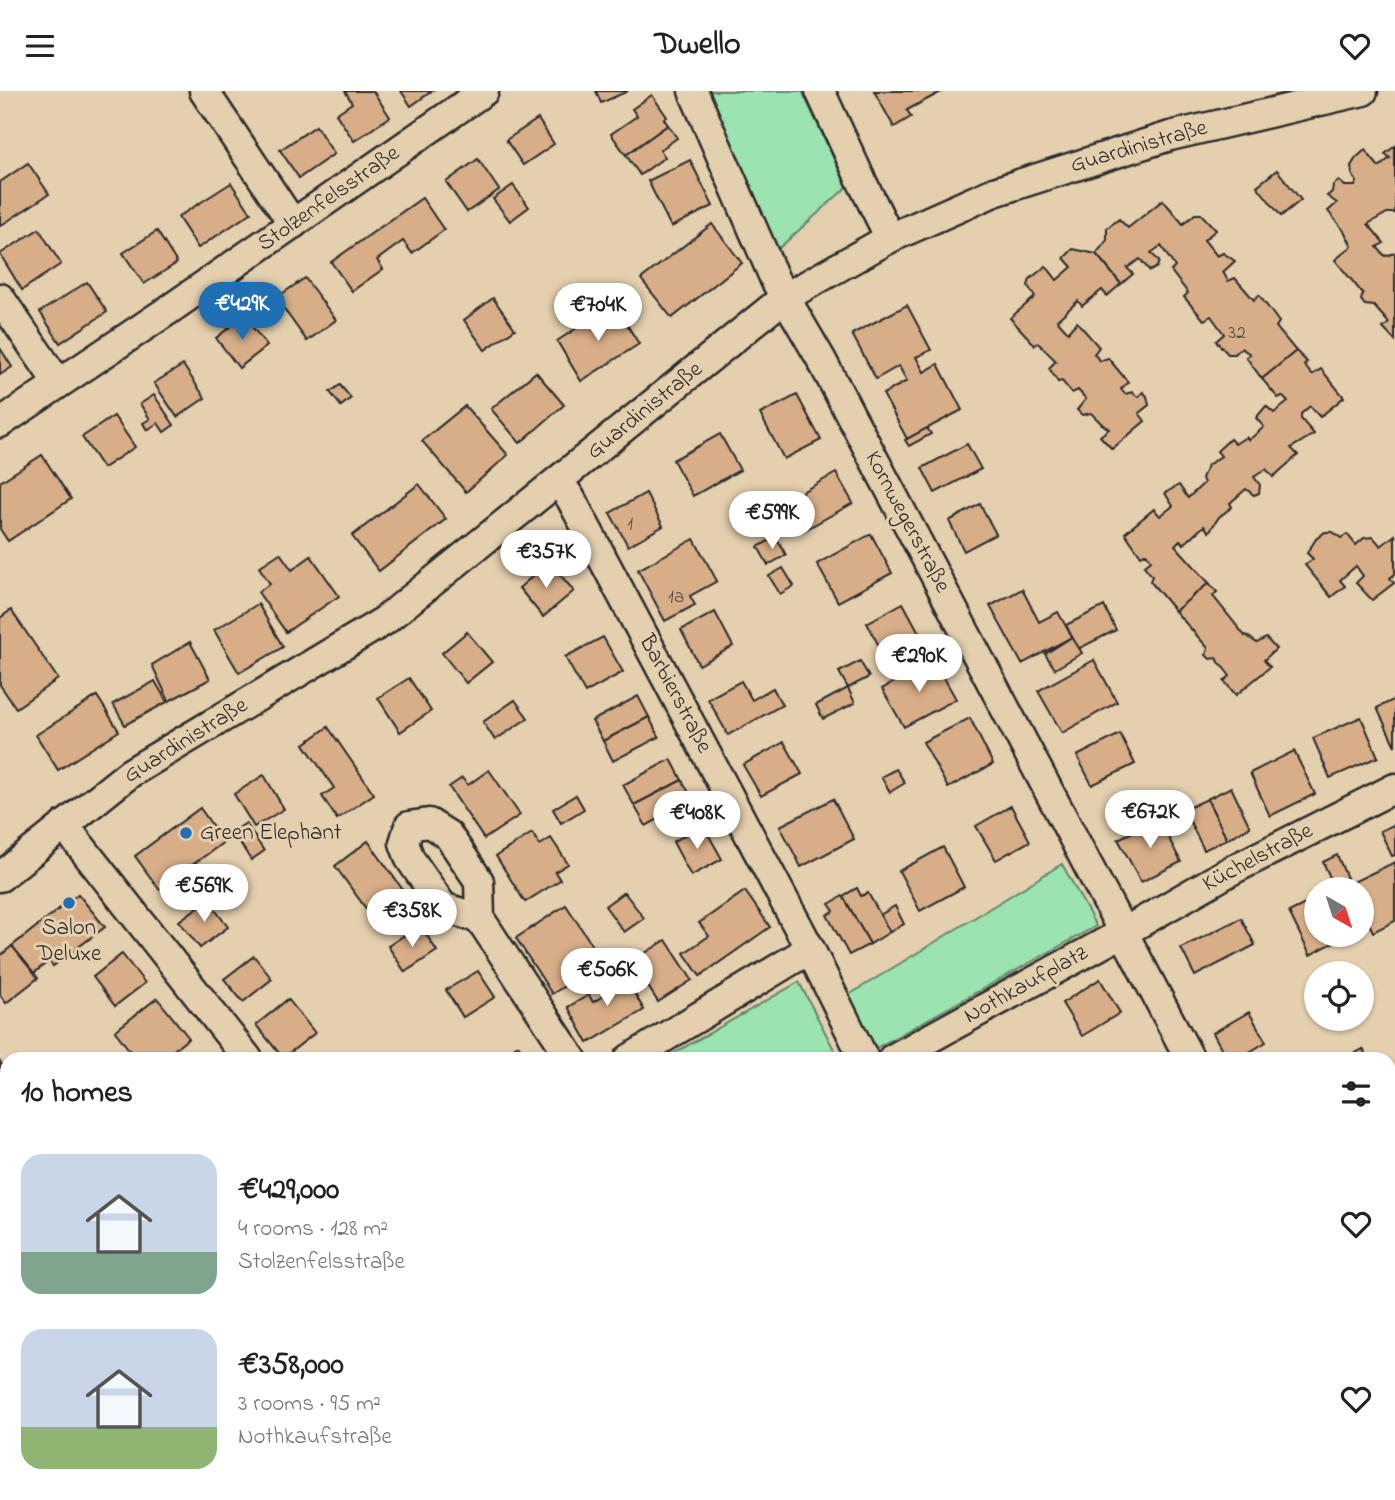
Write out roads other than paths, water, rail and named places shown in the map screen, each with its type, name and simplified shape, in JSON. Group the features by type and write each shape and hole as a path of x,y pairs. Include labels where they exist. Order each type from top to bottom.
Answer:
{"street":[{"path":"204,91 293,224"},
{"name":"Stolzenfelsstraße","path":"0,423 170,309 484,91"},
{"name":"Kornwegerstraße","path":"693,91 784,298 821,359 1186,1052"},
{"path":"820,91 890,238"},
{"name":"Guardinistraße","path":"0,877 130,773 384,621 784,298 890,238 994,192 1170,136 1363,91"},
{"path":"0,298 58,383"},
{"name":"Barbierstraße","path":"559,481 810,949 861,1052"},
{"name":"Küchelstraße","path":"1124,932 1232,870 1395,788"},
{"path":"64,825 242,1052"},
{"path":"480,919 567,1052"},
{"name":"Nothkaufplatz","path":"905,1052 1124,932"},
{"path":"641,1052 810,949"}],"place":[{"name":"Green Elephant","path":"186,833"},
{"name":"Salon Deluxe","path":"69,903"}]}
